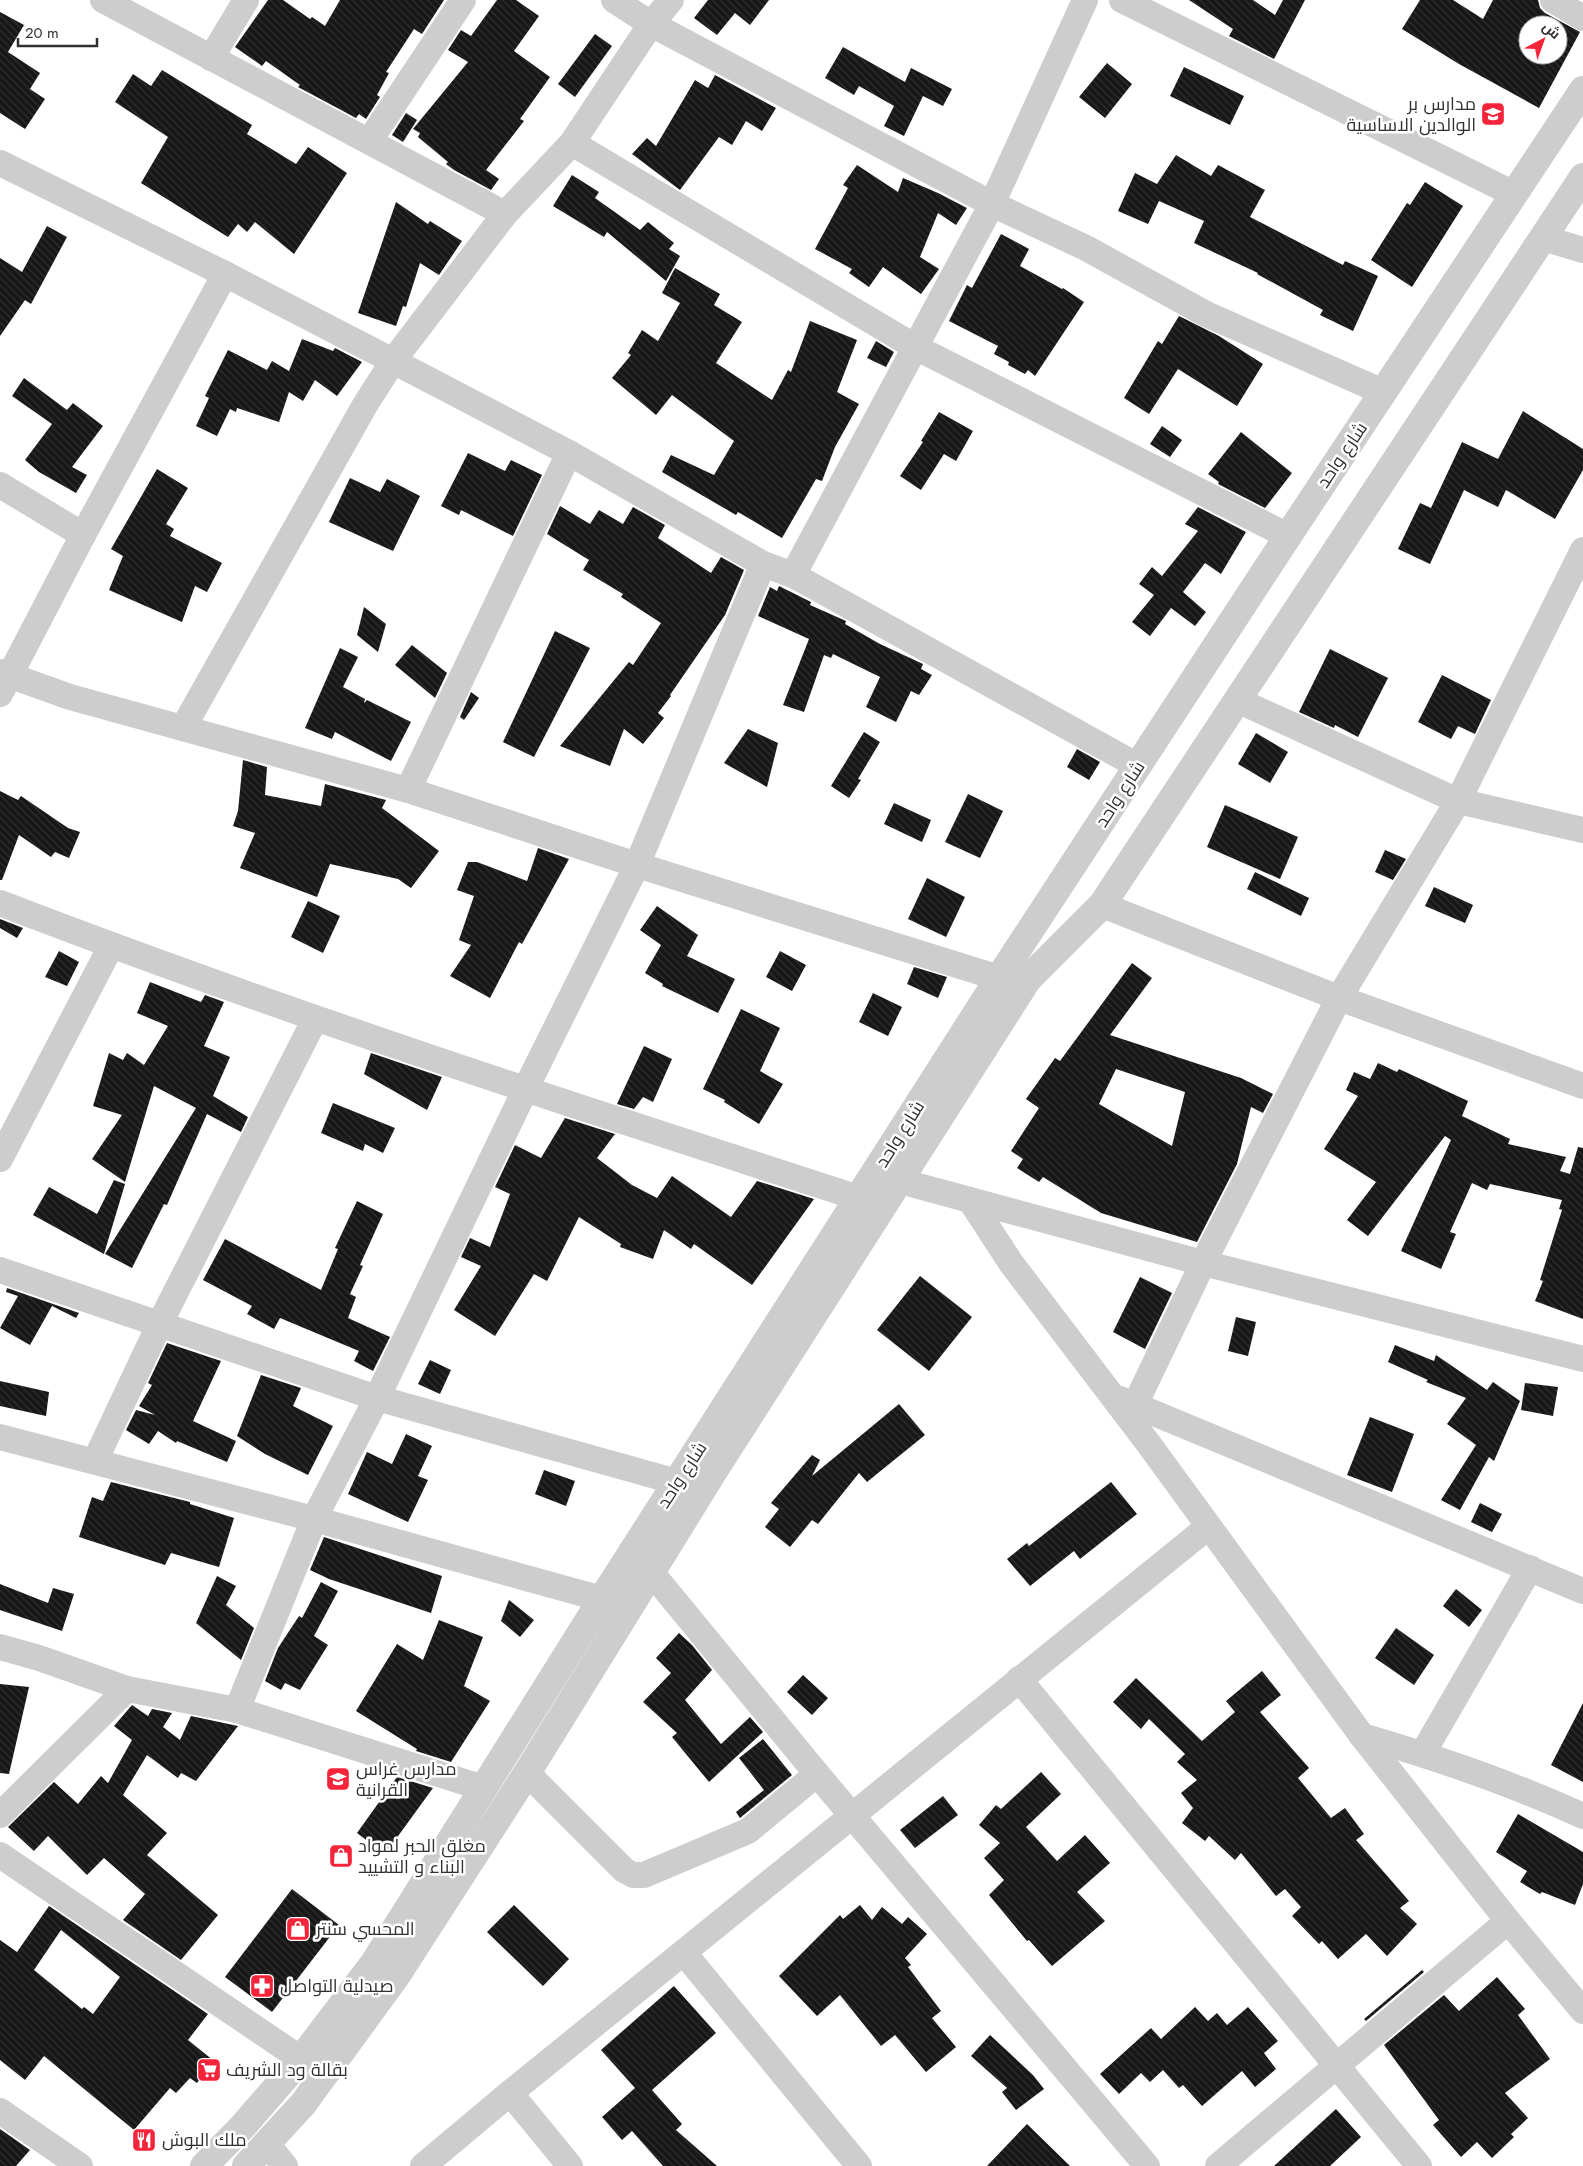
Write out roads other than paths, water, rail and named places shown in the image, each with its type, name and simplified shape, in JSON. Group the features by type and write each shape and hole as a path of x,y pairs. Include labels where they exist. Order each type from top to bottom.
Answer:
{"street":[{"path":"104,0 370,140 505,214"},
{"path":"211,58 246,0"},
{"path":"370,140 463,0"},
{"path":"614,0 652,24 992,204 1086,248 1206,314 1383,392"},
{"path":"183,728 365,405 393,361 505,214 572,143 652,24 671,0"},
{"path":"793,575 917,348 992,204 1085,0"},
{"path":"1122,0 1514,194"},
{"path":"1553,0 1583,18"},
{"name":"شارع واحد","path":"204,2166 243,2126 301,2059 374,1963 602,1599 999,978 1583,90"},
{"path":"572,143 917,348 1288,536"},
{"path":"0,163 225,274 568,453 763,564 793,575 1138,766"},
{"name":"شارع واحد","path":"246,2166 268,2144 308,2097 397,1976 1028,979 1102,905 1583,177"},
{"path":"1543,238 1583,250"},
{"path":"225,274 3,681 70,697 408,790 637,865 999,978"},
{"path":"408,790 568,453"},
{"path":"0,485 83,535"},
{"path":"1124,1400 1202,1263 1340,998 1458,801 1583,550"},
{"path":"237,1710 314,1519 377,1398 525,1090 637,865 763,564"},
{"path":"1237,700 1458,801 1583,830"},
{"path":"0,904 110,946 315,1019 525,1090 859,1198 900,1181 1202,1263 1583,1359"},
{"path":"1102,905 1340,998 1583,1086"},
{"path":"0,1159 110,946"},
{"path":"95,1461 159,1325 315,1019"},
{"path":"970,1200 1011,1263 1124,1400 1208,1526 1362,1736 1583,2011"},
{"path":"0,1270 377,1398 677,1482"},
{"path":"1124,1400 1583,1591"},
{"path":"0,1437 314,1519 602,1599"},
{"path":"423,2166 852,1814 1208,1526"},
{"path":"1423,1753 1530,1568"},
{"path":"651,1572 817,1774 1147,2166"},
{"path":"0,1647 39,1658 127,1689 237,1710 480,1794 502,1812"},
{"path":"1019,1679 1419,2166"},
{"path":"0,1815 127,1689"},
{"path":"1362,1736 1423,1753 1487,1776 1583,1816"},
{"path":"527,1773 624,1870 633,1875 644,1875 748,1831 817,1774"},
{"path":"0,1856 301,2059"},
{"path":"1218,2166 1508,1920"},
{"path":"684,1953 859,2166"},
{"path":"1557,1980 1583,1988"},
{"path":"510,2093 570,2166"},
{"path":"0,2111 80,2166"},
{"path":"268,2144 285,2166"}],"place":[{"name":"مدارس بر الوالدين الاساسية","path":"1493,114"},
{"name":"مدارس غراس القرانية","path":"338,1779"},
{"name":"مغلق الحبر لمواد البناء و التشييد","path":"341,1856"},
{"name":"المحسي سنتر","path":"298,1929"},
{"name":"صيدلية التواصل","path":"262,1986"},
{"name":"بقالة ود الشريف","path":"209,2070"},
{"name":"ملك البوش","path":"144,2140"}]}
